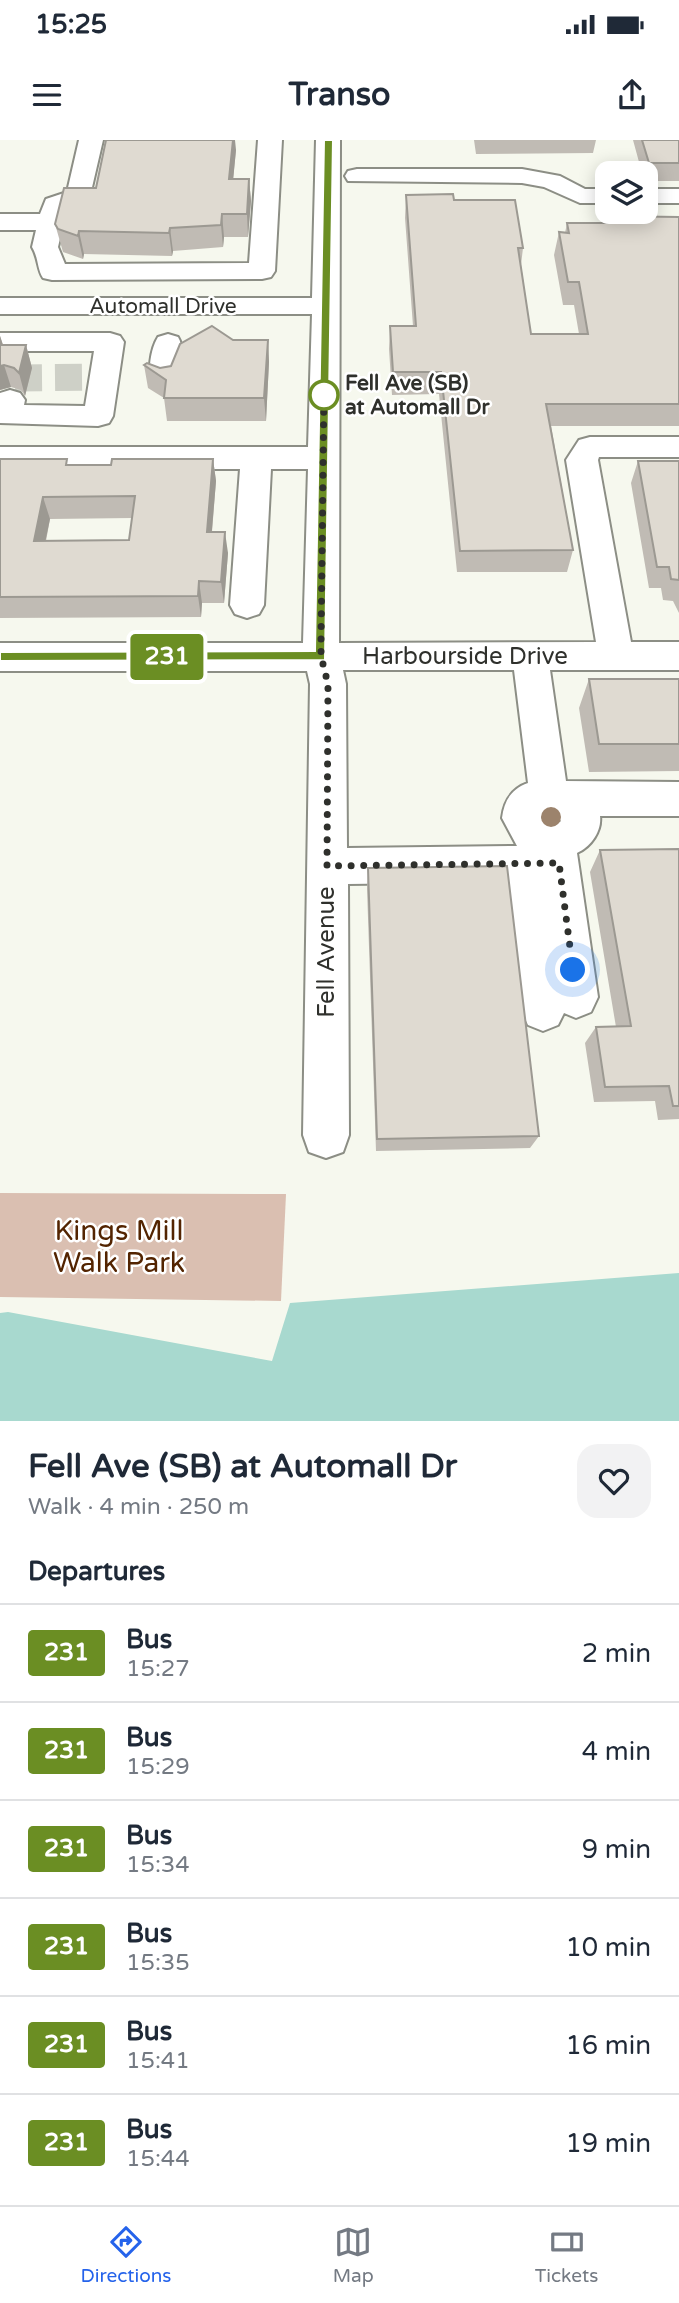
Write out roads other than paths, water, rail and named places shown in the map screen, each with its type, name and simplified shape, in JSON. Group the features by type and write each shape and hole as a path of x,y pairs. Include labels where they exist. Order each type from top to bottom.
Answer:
{"street":[{"path":"0,222 53,213 78,196 91,140"},
{"path":"53,213 45,247 52,259 52,272 262,271 270,140"},
{"name":"Fell Avenue","path":"326,1135 328,684 321,656 328,140"},
{"path":"357,176 522,176 551,181 580,196 595,196"},
{"path":"244,201 245,189 267,177"},
{"path":"658,196 679,196"},
{"path":"27,204 53,213"},
{"path":"238,271 242,237"},
{"name":"Automall Drive","path":"0,306 326,306"},
{"path":"0,342 23,355 110,342 97,416 8,408"},
{"path":"164,379 168,342"},
{"path":"616,656 582,460 590,447 679,447"},
{"path":"0,458 324,458"},
{"path":"247,605 256,458"},
{"name":"Harbourside Drive","path":"0,657 679,656"},
{"path":"530,657 558,796"},
{"path":"560,1003 547,857 542,842 528,832 521,819 523,805 533,796 679,799"},
{"path":"327,866 547,857"}],"water":[{"path":"679,1273 679,1421 0,1421 0,1313 8,1312 272,1361 290,1303"}],"tunnel":[{"path":"15,378 105,377"}],"place":[{"name":"Fell Ave (SB) at Automall Dr","path":"324,395"}],"park label":[{"name":"Kings Mill Walk Park","path":"119,1246"}]}
